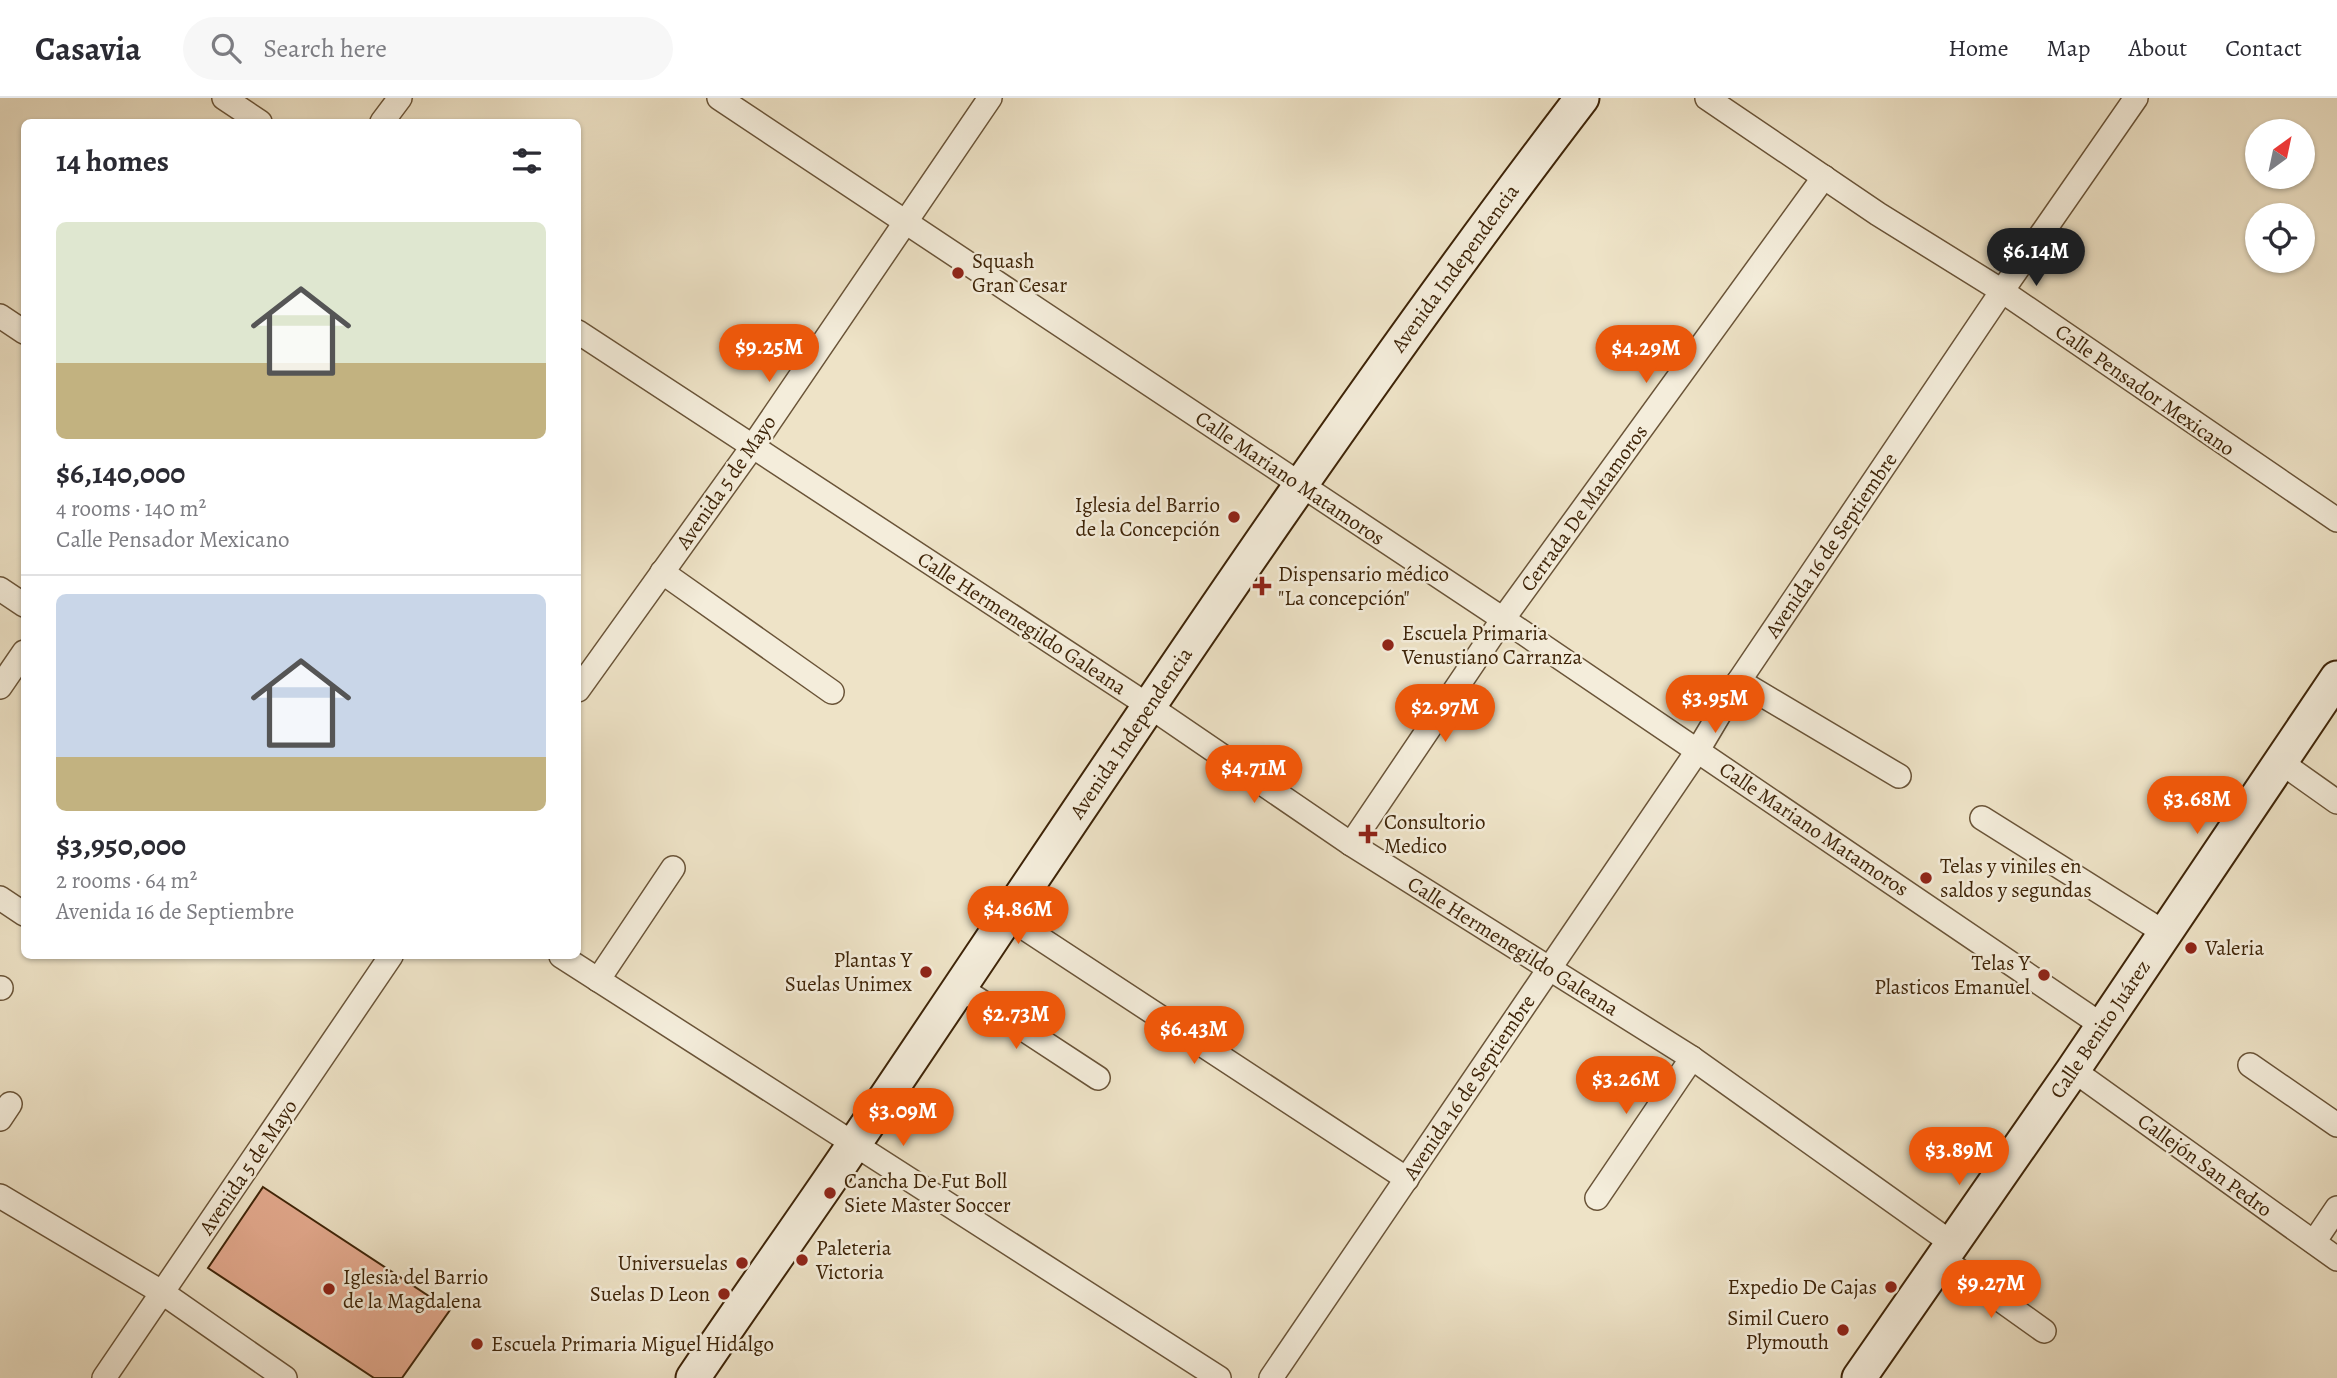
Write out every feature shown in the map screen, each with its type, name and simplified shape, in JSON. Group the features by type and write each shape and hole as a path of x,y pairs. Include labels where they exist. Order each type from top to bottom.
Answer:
{"main road":[{"name":"Avenida Independencia","path":"693,1378 1301,485 1474,239 1582,98"},
{"name":"Calle Benito Juárez","path":"1859,1378 2073,1070 2337,678"}],"street":[{"path":"224,98 256,119"},
{"path":"384,119 400,98"},
{"name":"Calle Mariano Matamoros","path":"719,98 1503,619 2102,1026"},
{"name":"Avenida 5 de Mayo","path":"581,686 753,446 989,98"},
{"name":"Calle Pensador Mexicano","path":"1707,98 1878,214 2002,291 2337,520"},
{"name":"Avenida 16 de Septiembre","path":"1271,1378 1698,750 1739,681 2002,291 2136,98"},
{"name":"Cerrada De Matamoros","path":"1351,844 1503,619 1824,177"},
{"path":"0,316 21,329"},
{"name":"Calle Hermenegildo Galeana","path":"581,334 1149,706 1351,844 1692,1058 1948,1252 2044,1331"},
{"path":"662,572 832,692"},
{"path":"0,589 21,603"},
{"path":"0,687 21,656"},
{"path":"1739,681 1899,776"},
{"path":"2280,761 2337,802"},
{"path":"1982,818 2165,933"},
{"path":"598,980 673,868"},
{"path":"0,898 21,912"},
{"path":"1006,916 1407,1179"},
{"name":"Avenida 5 de Mayo","path":"104,1378 389,959"},
{"path":"566,959 1219,1378"},
{"path":"959,987 1098,1078"},
{"path":"1597,1198 1692,1058"},
{"path":"2249,1065 2337,1125"},
{"name":"Callejón San Pedro","path":"2073,1070 2337,1259"},
{"path":"0,1196 163,1293 285,1378"},
{"path":"2314,1242 2337,1208"}],"building":[{"name":"Iglesia del Barrio de la Magdalena","path":"263,1187 450,1310 402,1378 374,1378 208,1268"}],"place":[{"name":"Squash Gran Cesar","path":"958,273"},
{"name":"Iglesia del Barrio de la Concepción","path":"1234,517"},
{"name":"Dispensario médico \"La concepción\"","path":"1262,586"},
{"name":"Escuela Primaria Venustiano Carranza","path":"1388,645"},
{"name":"Consultorio Medico","path":"1368,834"},
{"name":"Telas y viniles en saldos y segundas","path":"1926,878"},
{"name":"Valeria","path":"2191,948"},
{"name":"Plantas Y Suelas Unimex","path":"926,972"},
{"name":"Telas Y Plasticos Emanuel","path":"2044,975"},
{"name":"Cancha De Fut Boll Siete Master Soccer","path":"830,1193"},
{"name":"Paleteria Victoria","path":"802,1260"},
{"name":"Universuelas","path":"742,1263"},
{"name":"Expedio De Cajas","path":"1891,1287"},
{"name":"Iglesia del Barrio de la Magdalena","path":"329,1289"},
{"name":"Suelas D Leon","path":"724,1294"},
{"name":"Simil Cuero Plymouth","path":"1843,1330"},
{"name":"Escuela Primaria Miguel Hidalgo","path":"477,1344"}]}
